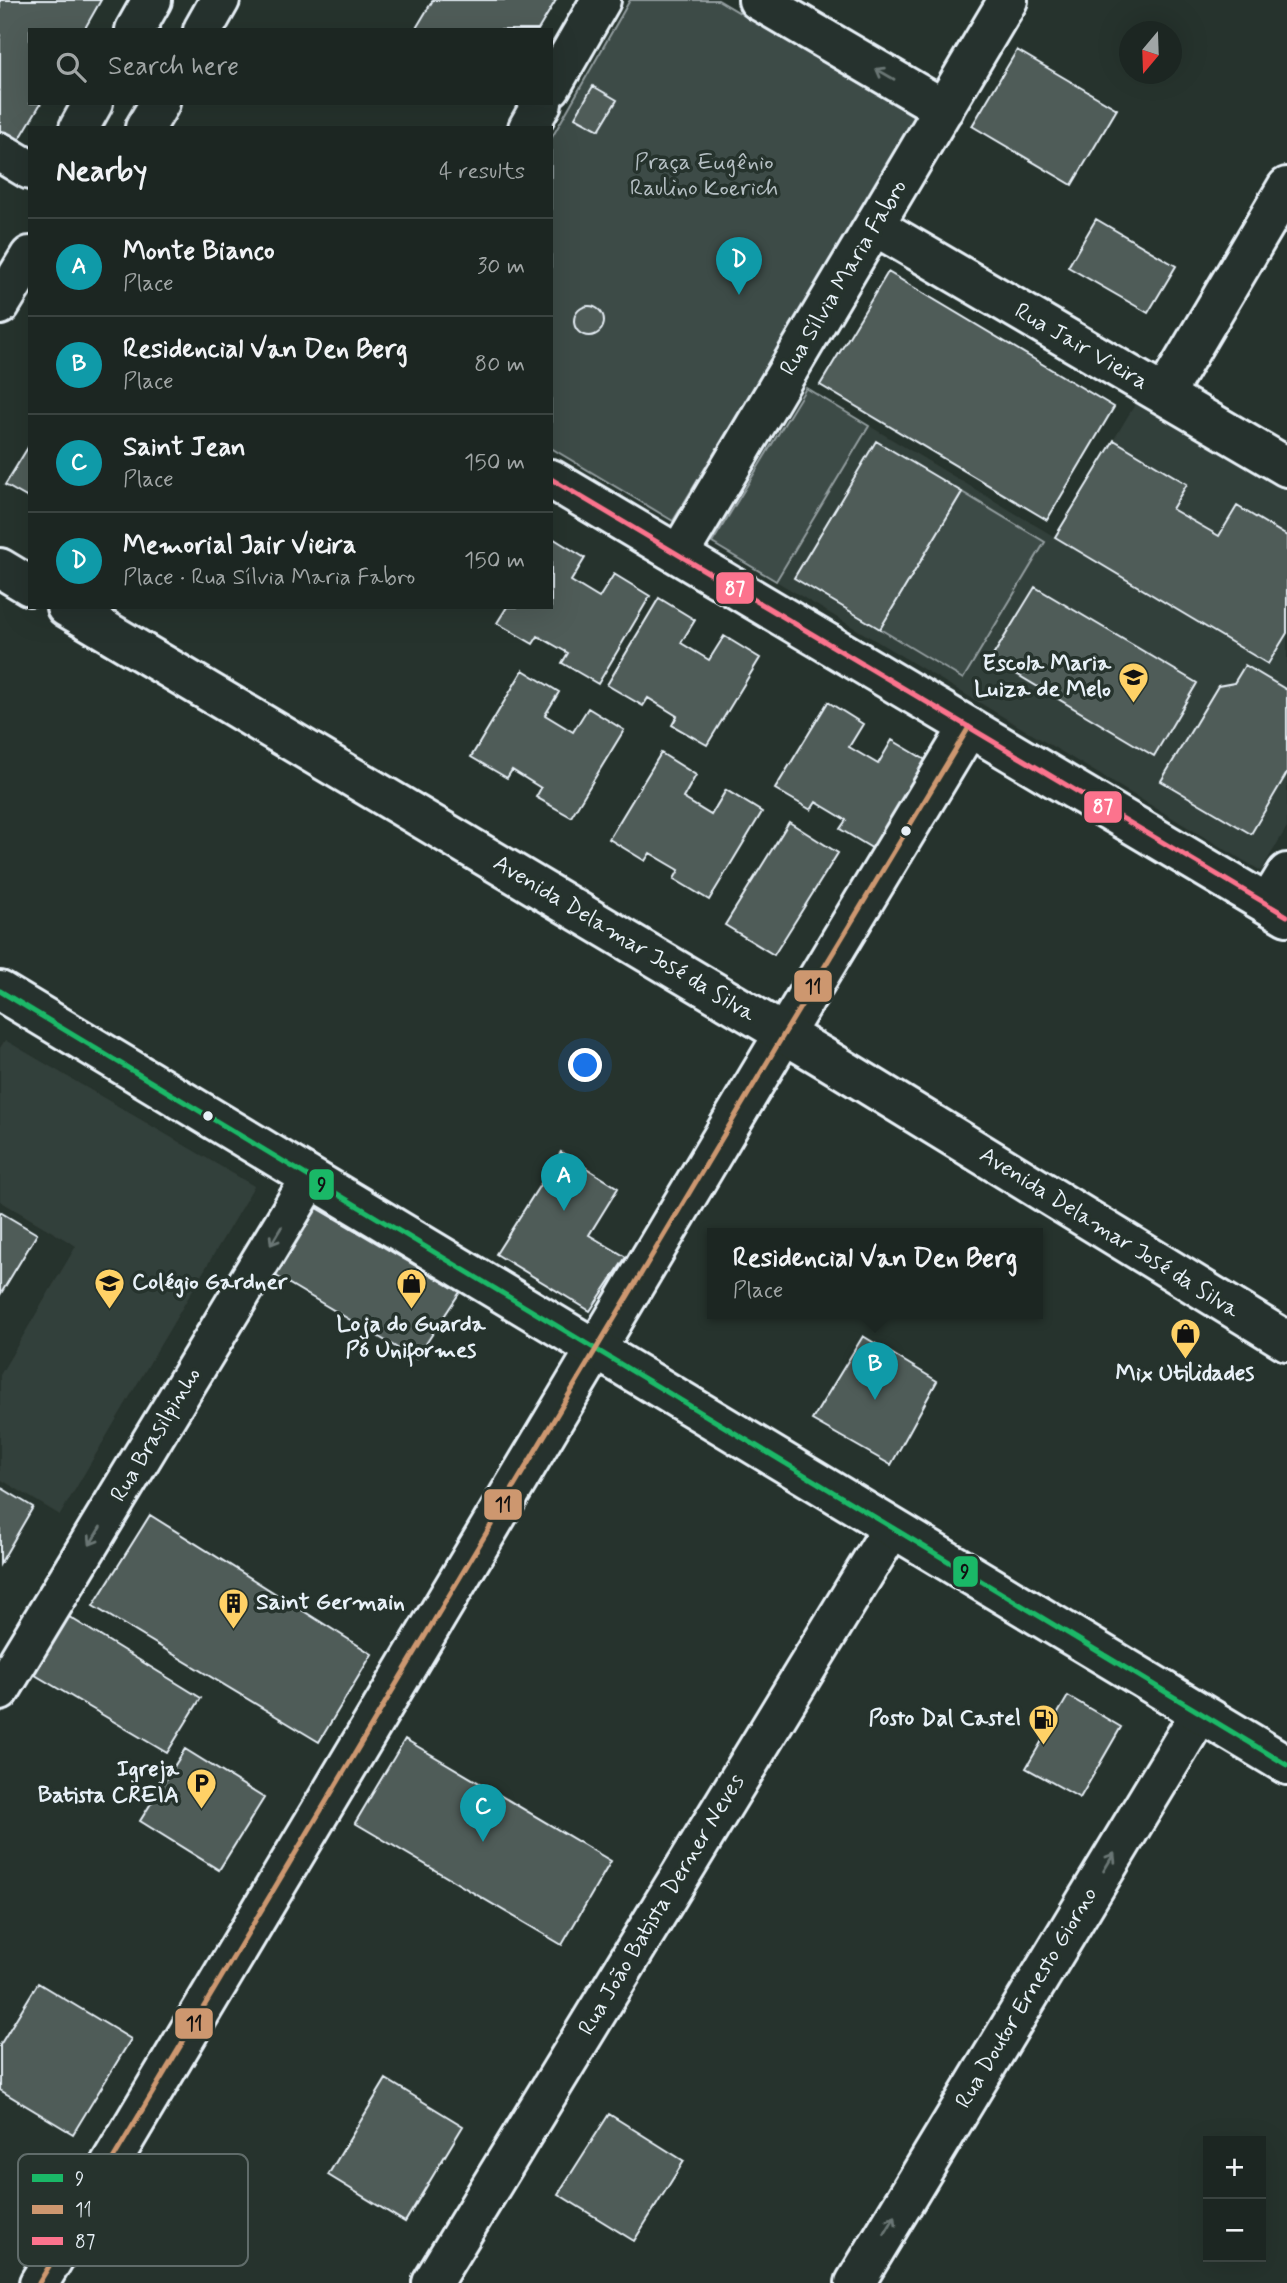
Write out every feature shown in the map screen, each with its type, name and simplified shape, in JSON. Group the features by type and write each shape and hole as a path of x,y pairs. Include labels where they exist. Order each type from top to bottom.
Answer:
{"street":[{"path":"136,28 152,0"},
{"path":"204,28 220,0"},
{"path":"553,84 601,0"},
{"path":"758,0 944,109"},
{"name":"Rua Sílvia Maria Fabro","path":"679,554 1008,0"},
{"path":"80,126 92,105"},
{"path":"146,126 159,105"},
{"path":"529,126 541,105"},
{"path":"0,152 28,169"},
{"path":"1164,395 1287,187"},
{"name":"Rua Jair Vieira","path":"875,226 1287,467"},
{"path":"0,305 28,259"},
{"path":"553,480 1277,910 1287,873"},
{"path":"0,568 28,585"},
{"name":"Avenida Delamar José da Silva","path":"69,609 784,1034 1287,1341"},
{"path":"116,2154 969,727"},
{"path":"5,1006 311,1178 1287,1765"},
{"name":"Rua Brasilpinho","path":"0,1691 311,1178"},
{"name":"Rua João Batista Derner Neves","path":"432,2283 892,1528"},
{"name":"Rua Doutor Ernesto Giorno","path":"855,2283 1200,1713"},
{"path":"39,2283 49,2266"}],"shaded area":[{"name":"Escola Maria Luiza de Melo","path":"806,388 1055,537 1137,401 1287,490 1287,827 1261,871 712,543"},
{"name":"Colégio Gardner","path":"5,1040 254,1186 60,1515 0,1479 0,1375 76,1246 0,1201 0,1048"}],"green space":[{"name":"Praça Eugênio Raulino Koerich","path":"630,0 718,0 917,118 673,521 553,449 553,135"},
{"path":"806,388 869,426 776,581 712,543"},
{"path":"962,492 1045,542 963,679 880,629"}],"building":[{"path":"0,0 101,0 85,28 28,28 28,105 40,105 18,142 0,132"},
{"path":"433,0 556,0 539,28 416,28"},
{"path":"1017,50 1117,109 1072,185 972,126"},
{"path":"593,86 617,100 599,130 575,117"},
{"path":"1096,219 1176,266 1148,313 1068,267"},
{"path":"888,272 1114,407 1047,520 820,385"},
{"path":"589,306 600,310 604,321 600,332 589,336 578,332 574,321 578,310"},
{"path":"1114,440 1187,484 1172,509 1219,536 1237,506 1287,536 1287,633 1268,664 1055,537"},
{"path":"876,441 962,492 880,629 794,578"},
{"path":"28,447 28,498 5,485"},
{"path":"553,538 585,558 571,581 599,598 614,574 650,596 598,684 562,663 568,653 538,636 533,644 497,623 506,609 553,609"},
{"path":"1035,587 1197,683 1154,756 991,659"},
{"path":"659,598 695,620 681,643 709,660 724,636 760,658 707,745 672,725 677,716 648,698 643,706 607,685"},
{"path":"1245,665 1287,690 1287,773 1251,834 1161,781 1218,686 1234,683"},
{"path":"523,670 559,692 545,715 573,732 588,708 624,730 571,817 536,797 541,788 512,770 507,778 471,757"},
{"path":"828,702 863,724 849,747 878,764 892,740 929,762 875,850 840,829 846,820 816,802 811,810 775,789"},
{"path":"661,753 696,775 683,798 711,815 726,790 762,812 709,900 674,879 679,870 650,853 645,861 609,839"},
{"path":"789,822 838,853 774,955 725,925"},
{"path":"561,1152 618,1188 589,1235 626,1257 590,1311 496,1254"},
{"path":"312,1205 460,1292 416,1359 271,1273"},
{"path":"0,1212 37,1234 0,1295"},
{"path":"863,1336 937,1381 891,1465 812,1420"},
{"path":"0,1487 33,1507 0,1564"},
{"name":"Saint Germain","path":"150,1515 372,1654 319,1742 93,1606"},
{"path":"66,1615 201,1698 167,1753 30,1672"},
{"path":"1068,1696 1121,1727 1080,1798 1026,1768"},
{"path":"405,1739 611,1861 562,1945 355,1823"},
{"name":"Igreja Batista CREIA","path":"185,1749 264,1798 219,1870 140,1821"},
{"path":"38,1983 131,2039 73,2134 0,2090 0,2045"},
{"path":"386,2079 463,2126 405,2222 328,2175"},
{"path":"609,2114 684,2161 634,2241 558,2194"}],"transit line":[{"name":"87","path":"553,480 1287,916"},
{"name":"11","path":"116,2154 969,727"},
{"name":"9","path":"0,991 1287,1765"},
{"name":"11","path":"39,2283 49,2266"}],"place":[{"name":"Memorial Jair Vieira","path":"739,295"},
{"name":"Escola Maria Luiza de Melo","path":"1134,704"},
{"name":"Monte Bianco","path":"564,1211"},
{"name":"Colégio Gardner","path":"109,1310"},
{"name":"Loja do Guarda Pó Uniformes","path":"411,1311"},
{"name":"Mix Utilidades","path":"1185,1360"},
{"name":"Residencial Van Den Berg","path":"875,1400"},
{"name":"Saint Germain","path":"233,1630"},
{"name":"Posto Dal Castel","path":"1044,1746"},
{"name":"Igreja Batista CREIA","path":"202,1810"},
{"name":"Saint Jean","path":"483,1842"}]}
